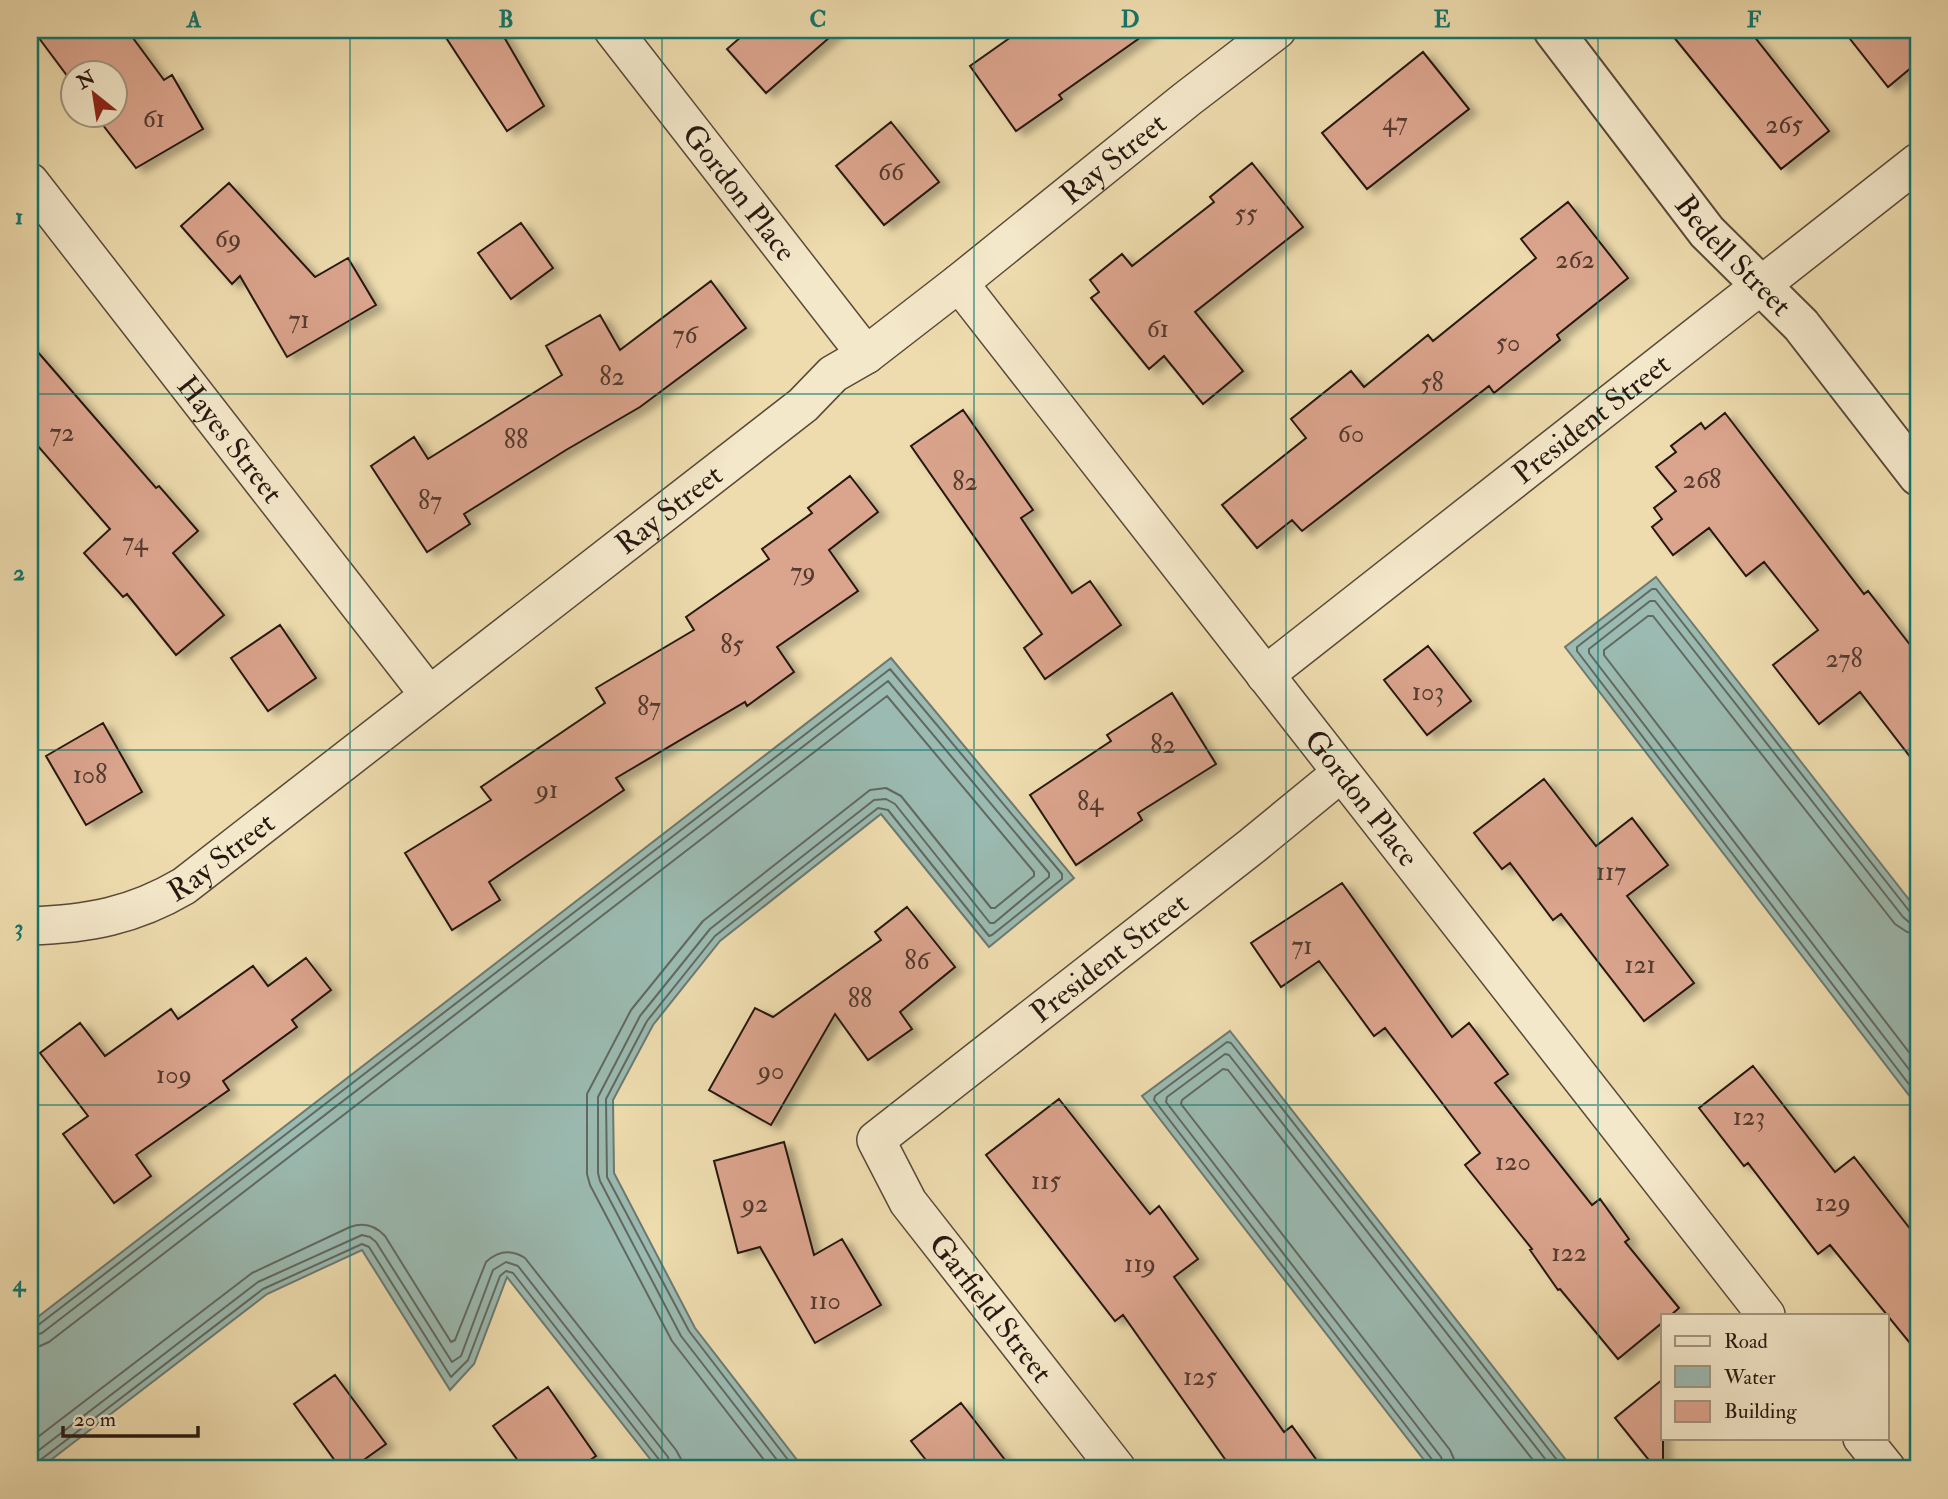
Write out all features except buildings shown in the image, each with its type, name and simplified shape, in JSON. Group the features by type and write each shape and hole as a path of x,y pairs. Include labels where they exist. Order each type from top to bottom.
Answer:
{"street":[{"name":"Gordon Place","path":"613,30 866,355"},
{"name":"Ray Street","path":"30,926 99,921 155,903 174,892 803,405 833,374 866,355 959,283 1277,30"},
{"name":"Bedell Street","path":"1553,30 1707,232 1801,325 1918,476"},
{"name":"President Street","path":"1265,675 1918,162"},
{"name":"Hayes Street","path":"30,182 429,695"},
{"name":"Gordon Place","path":"959,283 1765,1314"},
{"name":"President Street","path":"876,1140 1342,773"},
{"name":"Garfield Street","path":"876,1140 908,1202 1117,1469"},
{"path":"1864,1440 1887,1469"}],"water":[{"path":"1656,577 1918,911 1918,1107 1565,647"},
{"path":"891,658 1074,878 989,947 881,814 720,941 653,1025 613,1100 614,1173 695,1328 804,1469 658,1469 507,1277 474,1364 450,1390 362,1250 267,1294 39,1469 30,1469 30,1323"},
{"path":"1230,1031 1573,1469 1431,1469 1142,1096"}]}
